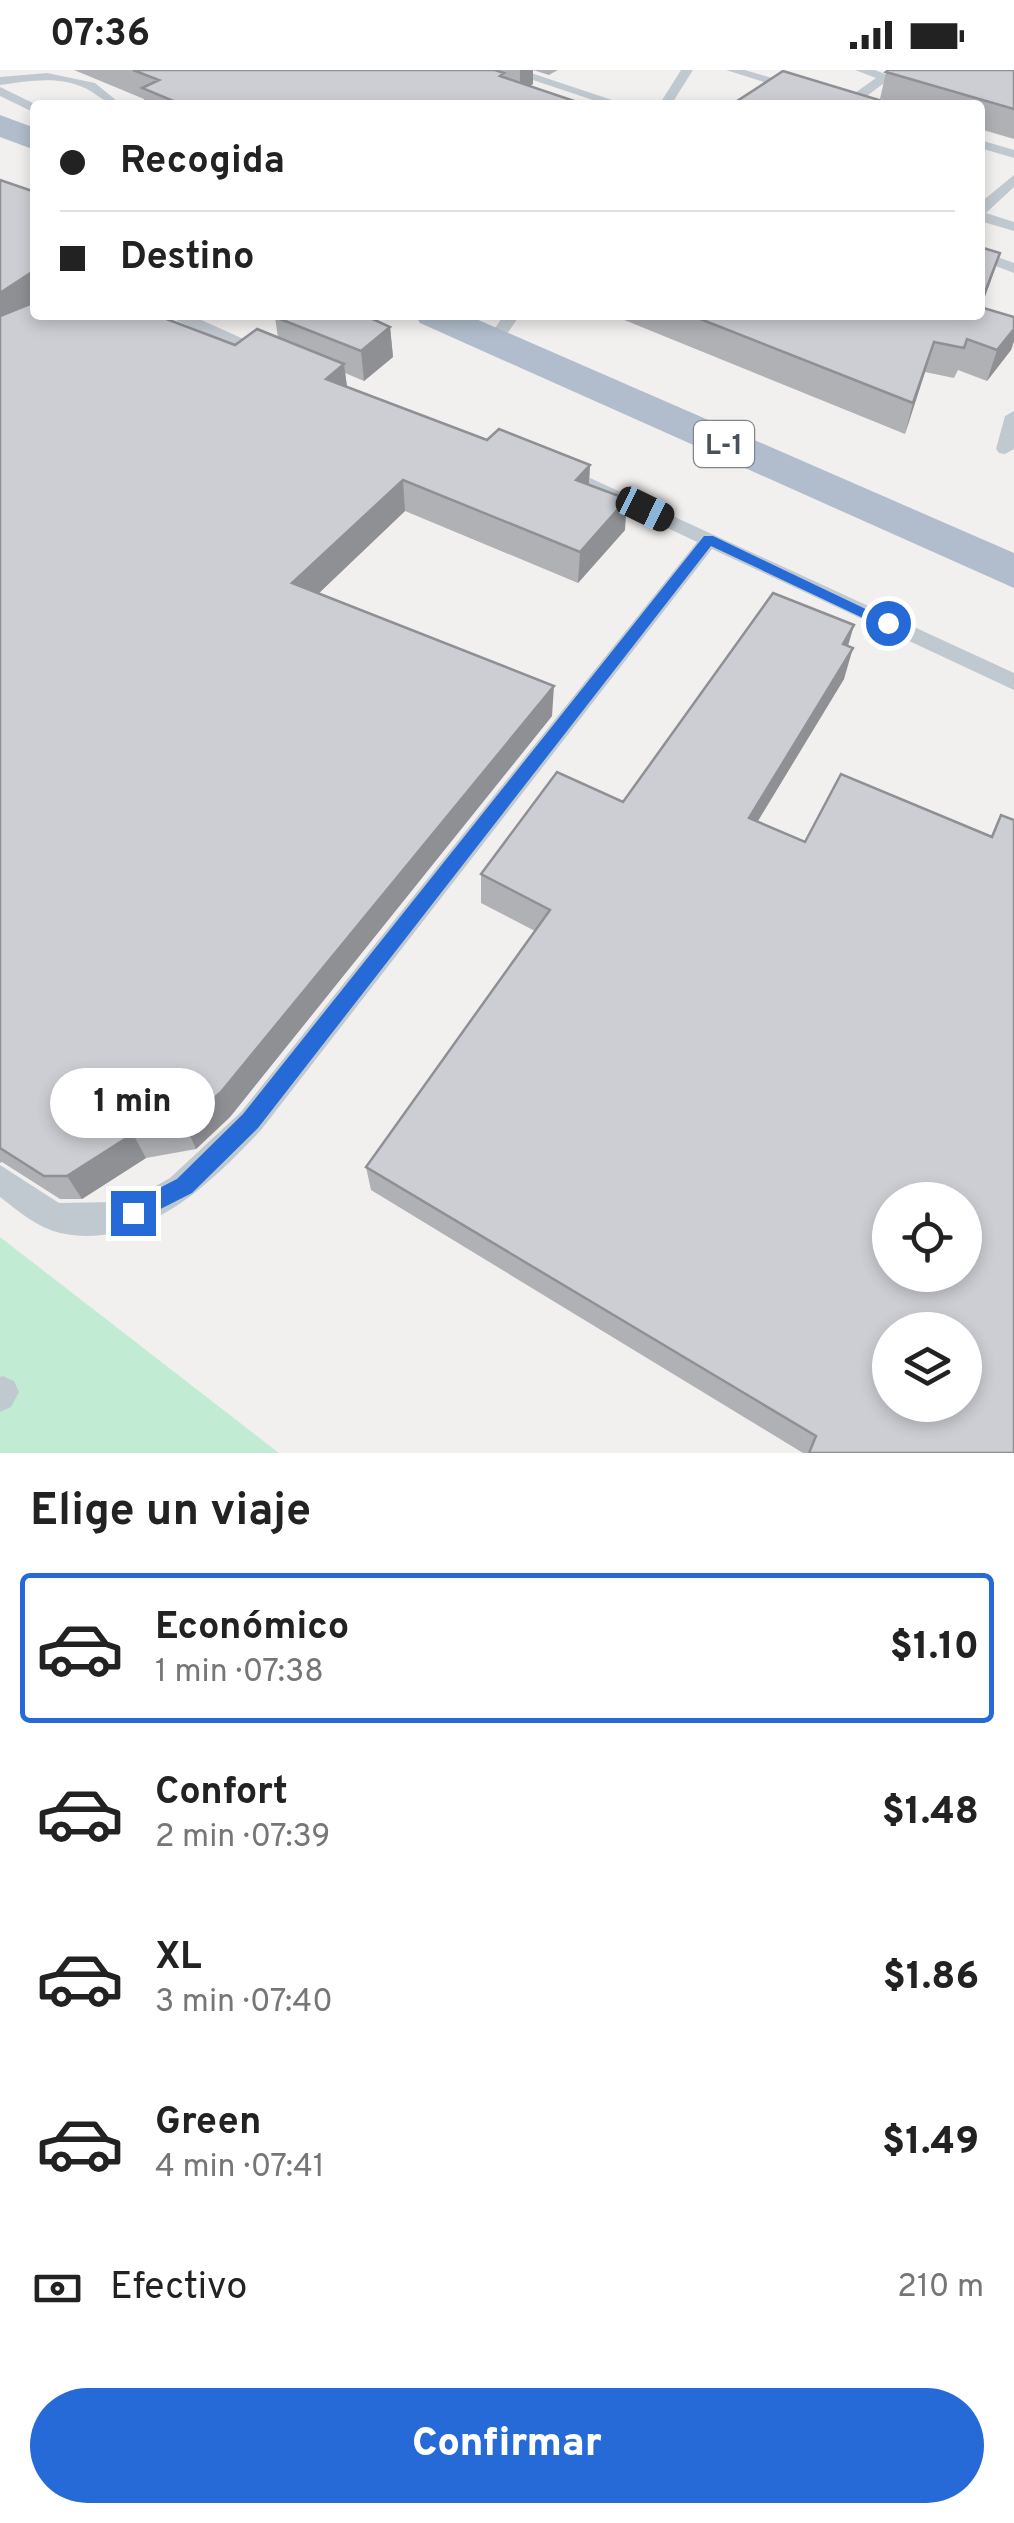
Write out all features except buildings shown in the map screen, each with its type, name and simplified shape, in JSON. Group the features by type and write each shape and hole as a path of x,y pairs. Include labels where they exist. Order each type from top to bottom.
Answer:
{"main road":[{"path":"0,125 30,138"},
{"name":"L-1","path":"461,320 503,328 1014,572"}],"lane":[{"path":"509,70 605,100"},
{"path":"668,100 687,70"},
{"path":"732,70 831,100"},
{"path":"855,100 886,77 861,70"},
{"path":"0,82 59,72 111,100"},
{"path":"0,91 30,106"},
{"path":"985,145 1014,154"},
{"path":"985,208 1014,179"},
{"path":"985,215 1014,227"},
{"path":"985,256 1014,268"},
{"path":"188,320 292,364"},
{"path":"1005,449 1014,416"},
{"path":"546,466 1014,682"},
{"path":"0,1179 60,1218 101,1219 133,1213 161,1201 206,1168 250,1121 708,540"}],"green space":[{"path":"0,1237 279,1453 0,1453"}],"route":[{"path":"133,1213 184,1186 250,1121 708,540 888,623"}]}
